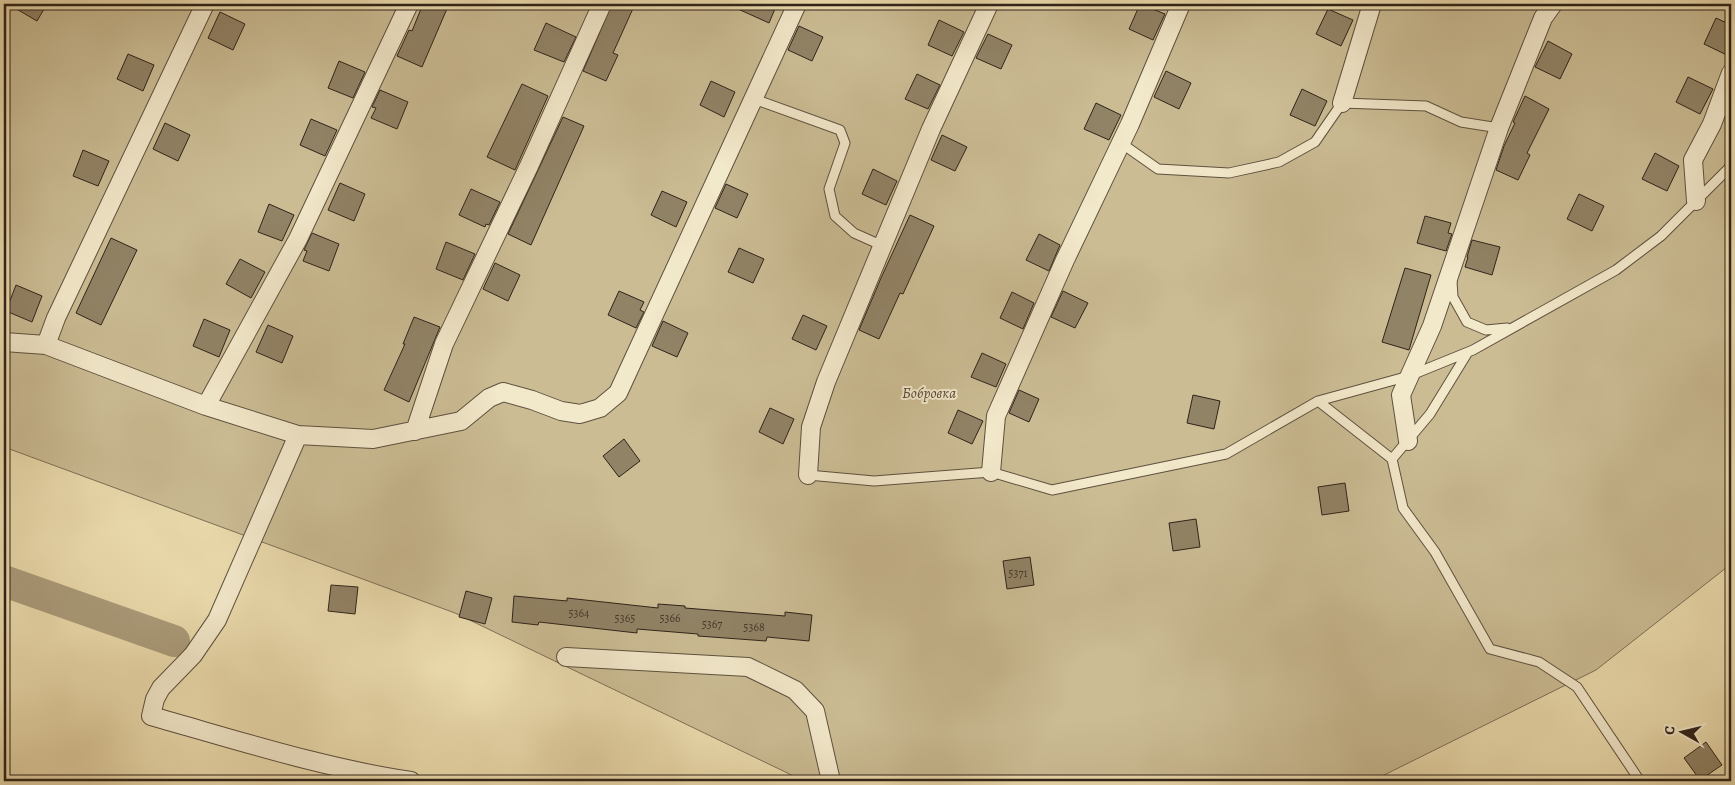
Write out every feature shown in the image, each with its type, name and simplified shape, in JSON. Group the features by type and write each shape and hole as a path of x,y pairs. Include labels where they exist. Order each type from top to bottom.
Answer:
{"street":[{"path":"46,345 56,318 205,4"},
{"path":"206,406 298,239 409,4"},
{"path":"415,431 444,344 529,166 602,4"},
{"path":"4,342 46,345 206,406 298,436 373,439 462,422 489,398 503,392 561,411 580,414 600,408 618,393 797,4"},
{"path":"808,475 811,427 826,382 931,130 988,4"},
{"path":"991,472 996,416 1065,260 1121,143 1181,4"},
{"path":"1342,103 1372,4"},
{"path":"1408,440 1401,395 1432,326 1499,128 1542,18 1552,4"},
{"path":"1696,201 1693,160 1712,124 1731,73"},
{"path":"298,436 217,620 193,655 162,688 155,699 151,716 332,766 381,777 411,781"},
{"path":"566,657 748,668 795,690 815,711 831,781"}],"lane":[{"path":"754,99 840,130 845,143 830,189 835,216 854,233 883,246"},
{"path":"1121,143 1158,169 1229,173 1279,162 1315,142 1342,103 1426,106 1461,122 1499,128"},
{"path":"808,475 874,481 991,472 1052,490 1226,454 1318,401 1410,376 1468,352 1616,270 1661,236 1731,166"},
{"path":"1451,268 1453,297 1466,322 1486,330 1512,328"},
{"path":"1392,460 1430,414 1468,352"},
{"path":"1318,401 1392,460 1403,508 1435,552 1490,649 1539,662 1577,687 1640,781"}],"green space":[{"name":"Бобровка","path":"4,4 1731,4 1731,564 1596,670 1372,781 804,781 455,613 4,447"}],"building":[{"path":"8,4 47,4 37,21"},
{"path":"423,4 449,4 422,67 397,56 409,30 412,31"},
{"path":"612,4 635,4 613,53 618,55 606,81 583,71"},
{"path":"727,4 777,4 769,23"},
{"path":"1140,4 1165,14 1153,40 1129,29"},
{"path":"1328,9 1353,20 1341,46 1316,34"},
{"path":"220,12 245,24 233,50 208,38"},
{"path":"1716,18 1731,25 1731,57 1704,44"},
{"path":"939,20 964,32 952,56 928,45"},
{"path":"546,23 576,37 564,62 534,50"},
{"path":"799,26 823,37 812,61 788,50"},
{"path":"988,34 1012,45 1001,69 976,58"},
{"path":"1548,41 1572,54 1560,79 1535,67"},
{"path":"128,54 154,65 143,91 117,79"},
{"path":"339,61 365,72 353,98 328,88"},
{"path":"1166,71 1191,83 1179,109 1154,97"},
{"path":"917,74 940,85 928,109 905,99"},
{"path":"1688,77 1713,89 1700,114 1676,102"},
{"path":"711,81 735,92 724,117 700,105"},
{"path":"522,84 548,96 515,170 487,157"},
{"path":"1302,89 1327,101 1315,126 1290,115"},
{"path":"380,90 408,102 397,129 371,118 376,108 372,107"},
{"path":"1525,96 1549,109 1527,153 1530,155 1518,180 1496,170 1504,146 1515,123 1513,122"},
{"path":"1096,103 1121,115 1109,140 1084,129"},
{"path":"563,117 584,126 531,245 508,234"},
{"path":"311,119 337,130 325,156 300,145"},
{"path":"165,123 190,135 178,161 153,149"},
{"path":"942,135 967,147 955,171 931,160"},
{"path":"83,150 109,161 98,186 73,176"},
{"path":"1655,153 1679,166 1667,191 1642,179"},
{"path":"873,169 897,181 886,205 862,194"},
{"path":"340,183 365,194 354,221 328,210"},
{"path":"726,184 748,194 737,218 715,208"},
{"path":"471,189 500,202 489,225 486,224 485,227 459,215"},
{"path":"662,191 687,202 676,227 651,215"},
{"path":"1579,194 1604,206 1592,231 1567,219"},
{"path":"269,204 294,215 282,241 258,232"},
{"path":"910,215 934,226 903,294 900,293 879,339 859,330"},
{"path":"1425,216 1451,223 1448,233 1452,234 1446,251 1417,243"},
{"path":"312,233 339,244 329,271 303,261 307,251 304,250"},
{"path":"1039,234 1060,245 1049,271 1026,260"},
{"path":"111,238 137,250 101,325 76,313"},
{"path":"1472,240 1500,247 1492,275 1465,267"},
{"path":"446,242 475,254 463,280 436,269"},
{"path":"739,248 764,259 753,283 728,272"},
{"path":"240,259 265,272 251,298 226,284"},
{"path":"495,263 520,275 508,301 483,289"},
{"path":"1405,268 1431,275 1409,350 1382,342"},
{"path":"16,285 42,296 32,322 6,311"},
{"path":"619,291 644,302 640,310 644,312 636,328 608,315"},
{"path":"1063,291 1088,303 1075,328 1051,317"},
{"path":"1012,292 1034,303 1023,329 1000,318"},
{"path":"803,315 827,326 816,350 792,339"},
{"path":"414,317 440,327 409,402 384,390 405,344 403,344"},
{"path":"204,319 230,330 219,357 193,346"},
{"path":"663,321 688,333 677,357 652,346"},
{"path":"268,325 293,336 282,363 256,352"},
{"path":"982,353 1006,364 996,387 971,377"},
{"path":"1019,390 1039,399 1029,422 1009,413"},
{"path":"1193,395 1220,401 1214,429 1187,423"},
{"path":"770,408 794,419 783,444 759,432"},
{"path":"958,410 983,421 972,444 948,433"},
{"path":"624,439 640,461 619,477 603,456"},
{"path":"1345,483 1349,511 1322,515 1318,487"},
{"path":"1196,519 1200,547 1173,551 1169,523"},
{"path":"1030,557 1034,585 1007,589 1003,561"},
{"path":"331,585 358,587 355,614 328,611"},
{"path":"466,591 492,598 485,624 459,617"},
{"path":"514,596 567,601 567,598 658,608 658,604 785,616 785,612 812,615 809,641 767,637 766,641 637,629 637,633 539,622 538,625 512,622"},
{"path":"1706,742 1722,765 1700,780 1684,758"}],"waterway":[{"path":"4,581 174,641"}]}
